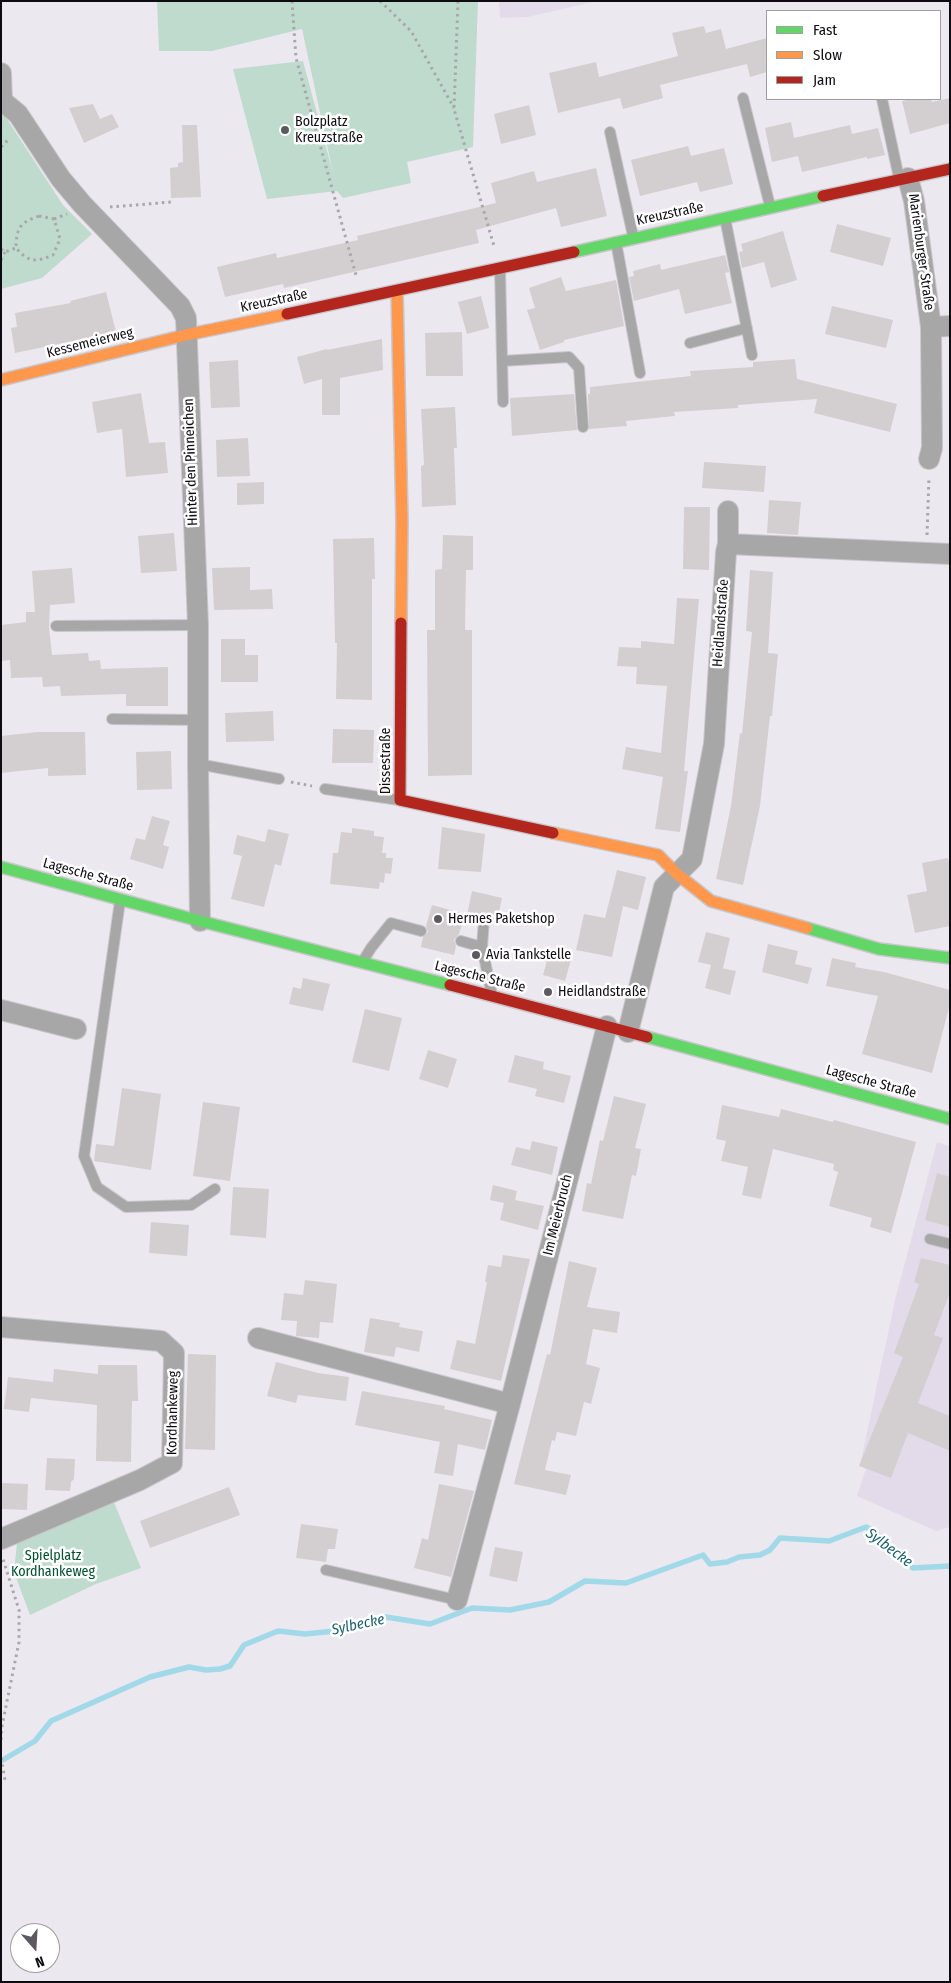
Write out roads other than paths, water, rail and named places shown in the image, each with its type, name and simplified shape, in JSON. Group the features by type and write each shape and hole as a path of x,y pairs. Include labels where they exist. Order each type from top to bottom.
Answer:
{"street":[{"name":"Hinter den Pinneichen","path":"1,73 1,100 18,114 61,179 92,215 180,306 186,318 198,625 200,921"},
{"name":"Kreuzstraße","path":"186,335 397,291 633,237 950,169"},
{"name":"Marienburger Straße","path":"904,179 914,201 941,326 932,448 929,465"},
{"name":"Dissestraße","path":"397,291 402,521 400,800 658,855 677,874"},
{"name":"Kessemeierweg","path":"1,380 186,335"},
{"name":"Heidlandstraße","path":"628,1032 664,887 692,859 714,744 728,544 728,511"},
{"path":"728,544 950,554"},
{"name":"Lagesche Straße","path":"1,867 200,921 607,1026 950,1120"},
{"path":"677,874 711,901 879,949 950,958"},
{"path":"1,1010 76,1029"},
{"name":"Im Meierbruch","path":"457,1600 510,1404 607,1026"},
{"name":"Kordhankeweg","path":"1,1327 161,1341 174,1353 172,1463 140,1480 1,1539"},
{"path":"258,1338 510,1404"}],"lane":[{"path":"743,98 770,207"},
{"path":"882,100 904,179"},
{"path":"610,132 633,237"},
{"path":"725,217 752,355"},
{"path":"616,241 640,373"},
{"path":"500,268 503,402"},
{"path":"690,342 747,328"},
{"path":"502,361 569,357 578,368 583,428"},
{"path":"56,626 198,625"},
{"path":"112,719 198,720"},
{"path":"198,764 280,779"},
{"path":"324,789 400,800"},
{"path":"120,900 84,1156 97,1188 126,1207 191,1205 215,1189"},
{"path":"484,919 482,947 492,996"},
{"path":"362,963 371,948 391,923 422,931"},
{"path":"461,941 482,947"},
{"path":"930,1239 950,1244"},
{"path":"326,1570 457,1600"}],"waterway":[{"name":"Sylbecke","path":"1,1761 35,1741 51,1721 150,1677 189,1667 206,1670 230,1666 244,1645 278,1631 305,1634 335,1631 386,1617 430,1624 472,1608 510,1610 549,1602 585,1581 626,1583 703,1555 710,1564 727,1562 739,1557 760,1555 770,1550 780,1538 829,1541 866,1527 875,1532 913,1568 950,1566"}],"place":[{"name":"Bolzplatz Kreuzstraße","path":"285,130"},
{"name":"Hermes Paketshop","path":"438,919"},
{"name":"Avia Tankstelle","path":"476,955"},
{"name":"Heidlandstraße","path":"548,992"}],"park label":[{"name":"Spielplatz Kordhankeweg","path":"53,1564"}]}
